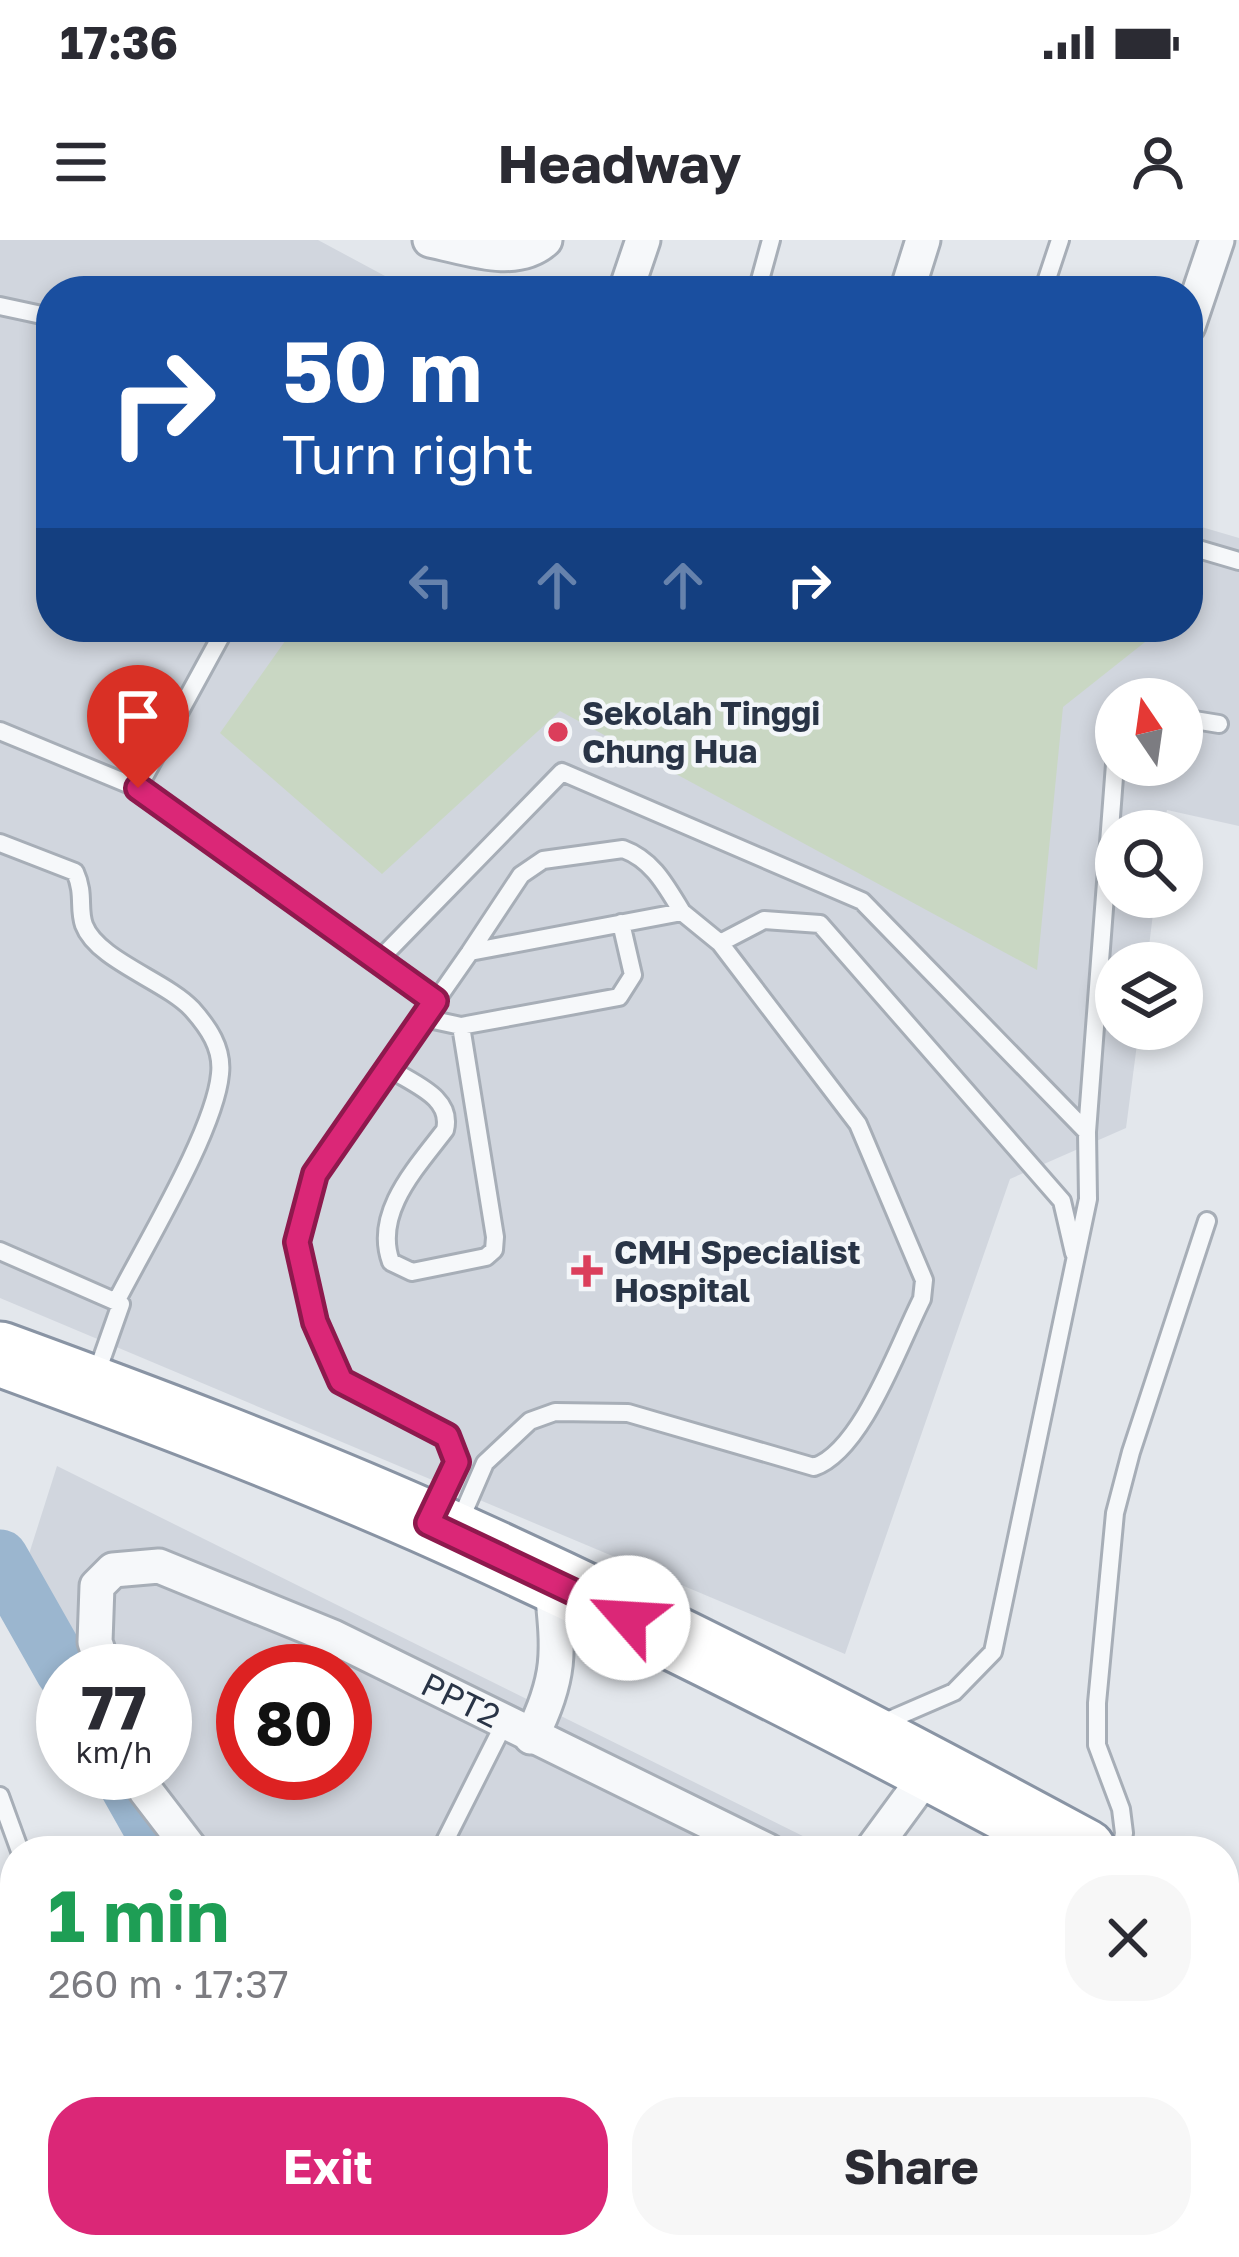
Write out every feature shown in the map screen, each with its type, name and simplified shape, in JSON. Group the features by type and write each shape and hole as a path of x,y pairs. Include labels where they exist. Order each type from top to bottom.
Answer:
{"highway":[{"path":"0,1354 441,1529 551,1579 932,1768 1057,1836"}],"street":[{"path":"430,240 508,255 534,250 545,240"},
{"path":"631,276 643,240"},
{"path":"912,276 923,240"},
{"path":"1203,282 1217,240"},
{"name":"PPT2","path":"96,1644 98,1586 113,1570 159,1565 333,1637 737,1836"},
{"path":"518,1731 551,1697 559,1654 551,1579"},
{"path":"882,1836 932,1768"},
{"path":"153,1800 180,1836"}],"lane":[{"path":"761,276 771,240"},
{"path":"1047,276 1060,240"},
{"path":"0,306 36,314"},
{"path":"1203,551 1239,562"},
{"path":"138,788 218,642"},
{"path":"1203,721 1219,724"},
{"path":"0,730 138,788 435,1001"},
{"path":"378,961 562,772 862,901 1087,1132"},
{"path":"860,1733 954,1692 993,1652 1088,1199 1087,1132 1113,786"},
{"path":"0,843 74,872 83,891 82,922 93,939 189,1006 217,1041 221,1073 210,1112 117,1300"},
{"path":"623,850 656,871 682,912 720,944 858,1124 924,1280 922,1299 854,1436 831,1461 814,1467 628,1413 555,1412 530,1421 485,1463 441,1529 457,1462 447,1436 341,1381 315,1322 297,1242 315,1174 521,875 543,860 623,850"},
{"path":"470,952 682,912"},
{"path":"720,944 764,920 820,923 1061,1201 1076,1259"},
{"path":"424,1018 461,1026 619,997 633,975 621,923"},
{"path":"388,1068 443,1104 448,1117 445,1130 389,1212 383,1240 391,1262 412,1272 486,1257 494,1250 495,1237 461,1026"},
{"path":"1124,1836 1121,1809 1097,1745 1096,1703 1115,1514 1207,1221"},
{"path":"0,1251 117,1300 122,1309 92,1388"},
{"path":"450,1836 518,1731"},
{"path":"2,1800 15,1836"}],"shaded area":[{"path":"0,240 318,240 385,276 36,276 36,642 1203,642 1203,527 1239,538 1239,826 1203,818 1203,810 1095,810 1095,918 1152,918 1150,942 1095,942 1095,1050 1136,1050 1126,1128 1010,1179 845,1654 0,1298"},
{"path":"57,1466 803,1836 141,1836 115,1800 192,1800 192,1644 49,1644 22,1576"}],"green space":[{"path":"284,642 1145,642 1063,707 1037,970 560,711 382,874 220,733"}],"waterway":[{"path":"0,1558 49,1644"},
{"path":"136,1800 157,1836"}],"place":[{"name":"Sekolah Tinggi Chung Hua","path":"558,732"},
{"name":"CMH Specialist Hospital","path":"587,1271"}],"route":[{"path":"138,788 435,1001 315,1174 297,1242 315,1322 341,1381 447,1436 457,1462 428,1523 628,1618"}]}
